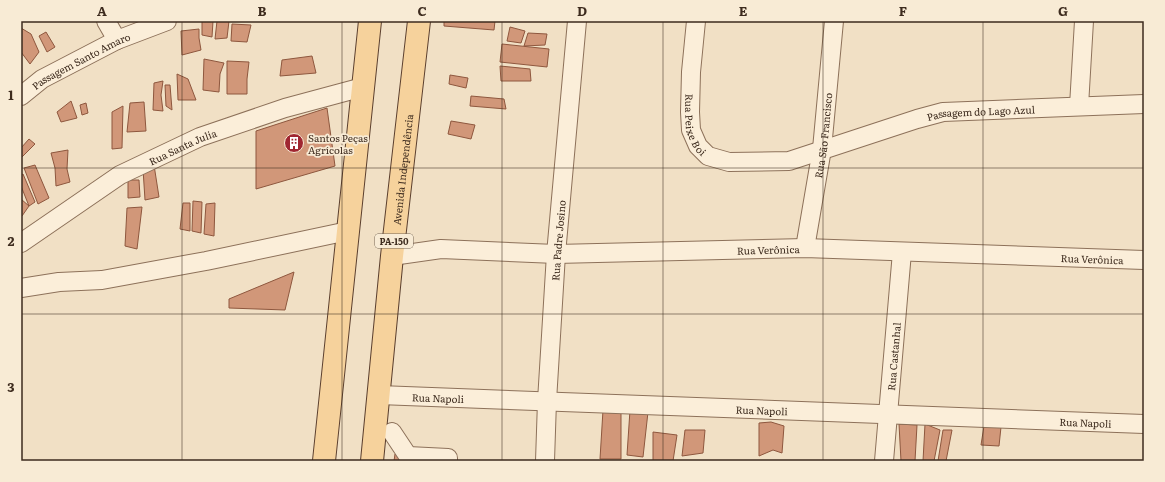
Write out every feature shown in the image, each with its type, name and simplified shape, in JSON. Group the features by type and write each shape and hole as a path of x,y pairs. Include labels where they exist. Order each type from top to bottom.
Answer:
{"main road":[{"path":"324,461 370,21"},
{"name":"Avenida Independência","path":"372,461 392,256 419,21"}],"street":[{"path":"106,21 117,40"},
{"name":"Passagem Santo Amaro","path":"21,96 42,79 117,40 167,21"},
{"name":"Rua Padre Josino","path":"545,461 556,254 577,21"},
{"name":"Rua Peixe Boi","path":"696,21 691,72 690,112 692,130 698,146 708,156 729,162 789,161 822,149"},
{"name":"Rua São Francisco","path":"805,248 822,149 834,21"},
{"path":"1079,106 1084,21"},
{"name":"Rua Santa Julia","path":"21,243 120,176 200,137 286,108 363,87"},
{"name":"Passagem do Lago Azul","path":"822,149 917,118 943,112 1144,104"},
{"path":"21,288 59,282 102,280 206,261 348,231"},
{"name":"Rua Verônica","path":"392,256 441,249 556,254 805,248 1144,260"},
{"name":"Rua Castanhal","path":"884,461 902,252"},
{"name":"Rua Napoli","path":"379,395 1144,424"},
{"path":"392,432 408,456 448,458 448,461"}],"building":[{"path":"202,21 213,21 212,37 202,35"},
{"path":"217,21 229,21 227,38 215,39"},
{"path":"444,21 495,21 494,30 444,26"},
{"path":"232,24 251,25 247,42 231,41"},
{"path":"510,27 525,31 521,43 507,41"},
{"path":"21,28 31,34 39,52 30,64 21,52"},
{"path":"199,29 201,50 182,55 181,31"},
{"path":"46,32 55,47 47,52 39,36"},
{"path":"528,33 547,34 545,45 524,46"},
{"path":"502,44 549,49 547,67 500,62"},
{"path":"312,56 316,73 280,76 282,60"},
{"path":"204,59 224,63 220,74 219,92 203,90"},
{"path":"227,61 249,62 247,94 227,94"},
{"path":"500,66 530,69 531,81 501,81"},
{"path":"177,74 188,79 196,100 178,100"},
{"path":"450,75 468,78 466,88 449,84"},
{"path":"163,81 161,95 163,111 153,110 154,83"},
{"path":"165,85 170,85 172,110 166,106"},
{"path":"471,96 504,99 506,109 470,106"},
{"path":"71,101 77,118 61,122 57,112"},
{"path":"144,102 146,131 127,132 130,103"},
{"path":"86,103 88,113 82,115 80,105"},
{"path":"123,106 122,148 112,149 112,112"},
{"name":"Santos Peças Agrícolas","path":"327,108 335,166 256,189 256,131"},
{"path":"451,121 475,125 471,139 448,134"},
{"path":"29,139 35,144 21,158 21,148"},
{"path":"68,150 67,169 70,182 56,186 55,168 51,153"},
{"path":"35,165 49,198 38,204 24,168"},
{"path":"154,165 159,197 145,200 143,169"},
{"path":"23,174 35,202 29,206 21,186 21,175"},
{"path":"128,180 139,180 140,197 128,198"},
{"path":"21,199 29,206 22,216 21,215"},
{"path":"193,201 202,202 201,233 192,231"},
{"path":"183,203 190,203 190,231 180,229"},
{"path":"215,203 214,236 204,234 206,204"},
{"path":"142,207 137,249 125,246 127,208"},
{"path":"294,272 285,310 229,308 229,299"},
{"path":"621,409 621,459 600,459 603,410"},
{"path":"630,410 648,412 643,457 627,455"},
{"path":"771,422 784,426 782,453 773,450 759,456 759,423"},
{"path":"899,424 917,425 915,461 901,461"},
{"path":"925,424 940,430 934,461 923,461"},
{"path":"984,426 1001,427 999,446 981,445"},
{"path":"685,430 705,430 703,453 682,456"},
{"path":"943,430 952,430 946,461 938,461"},
{"path":"653,432 677,435 673,461 653,461"},
{"path":"395,454 415,461 394,461"}],"place":[{"name":"Santos Peças Agrícolas","path":"294,143"}]}
